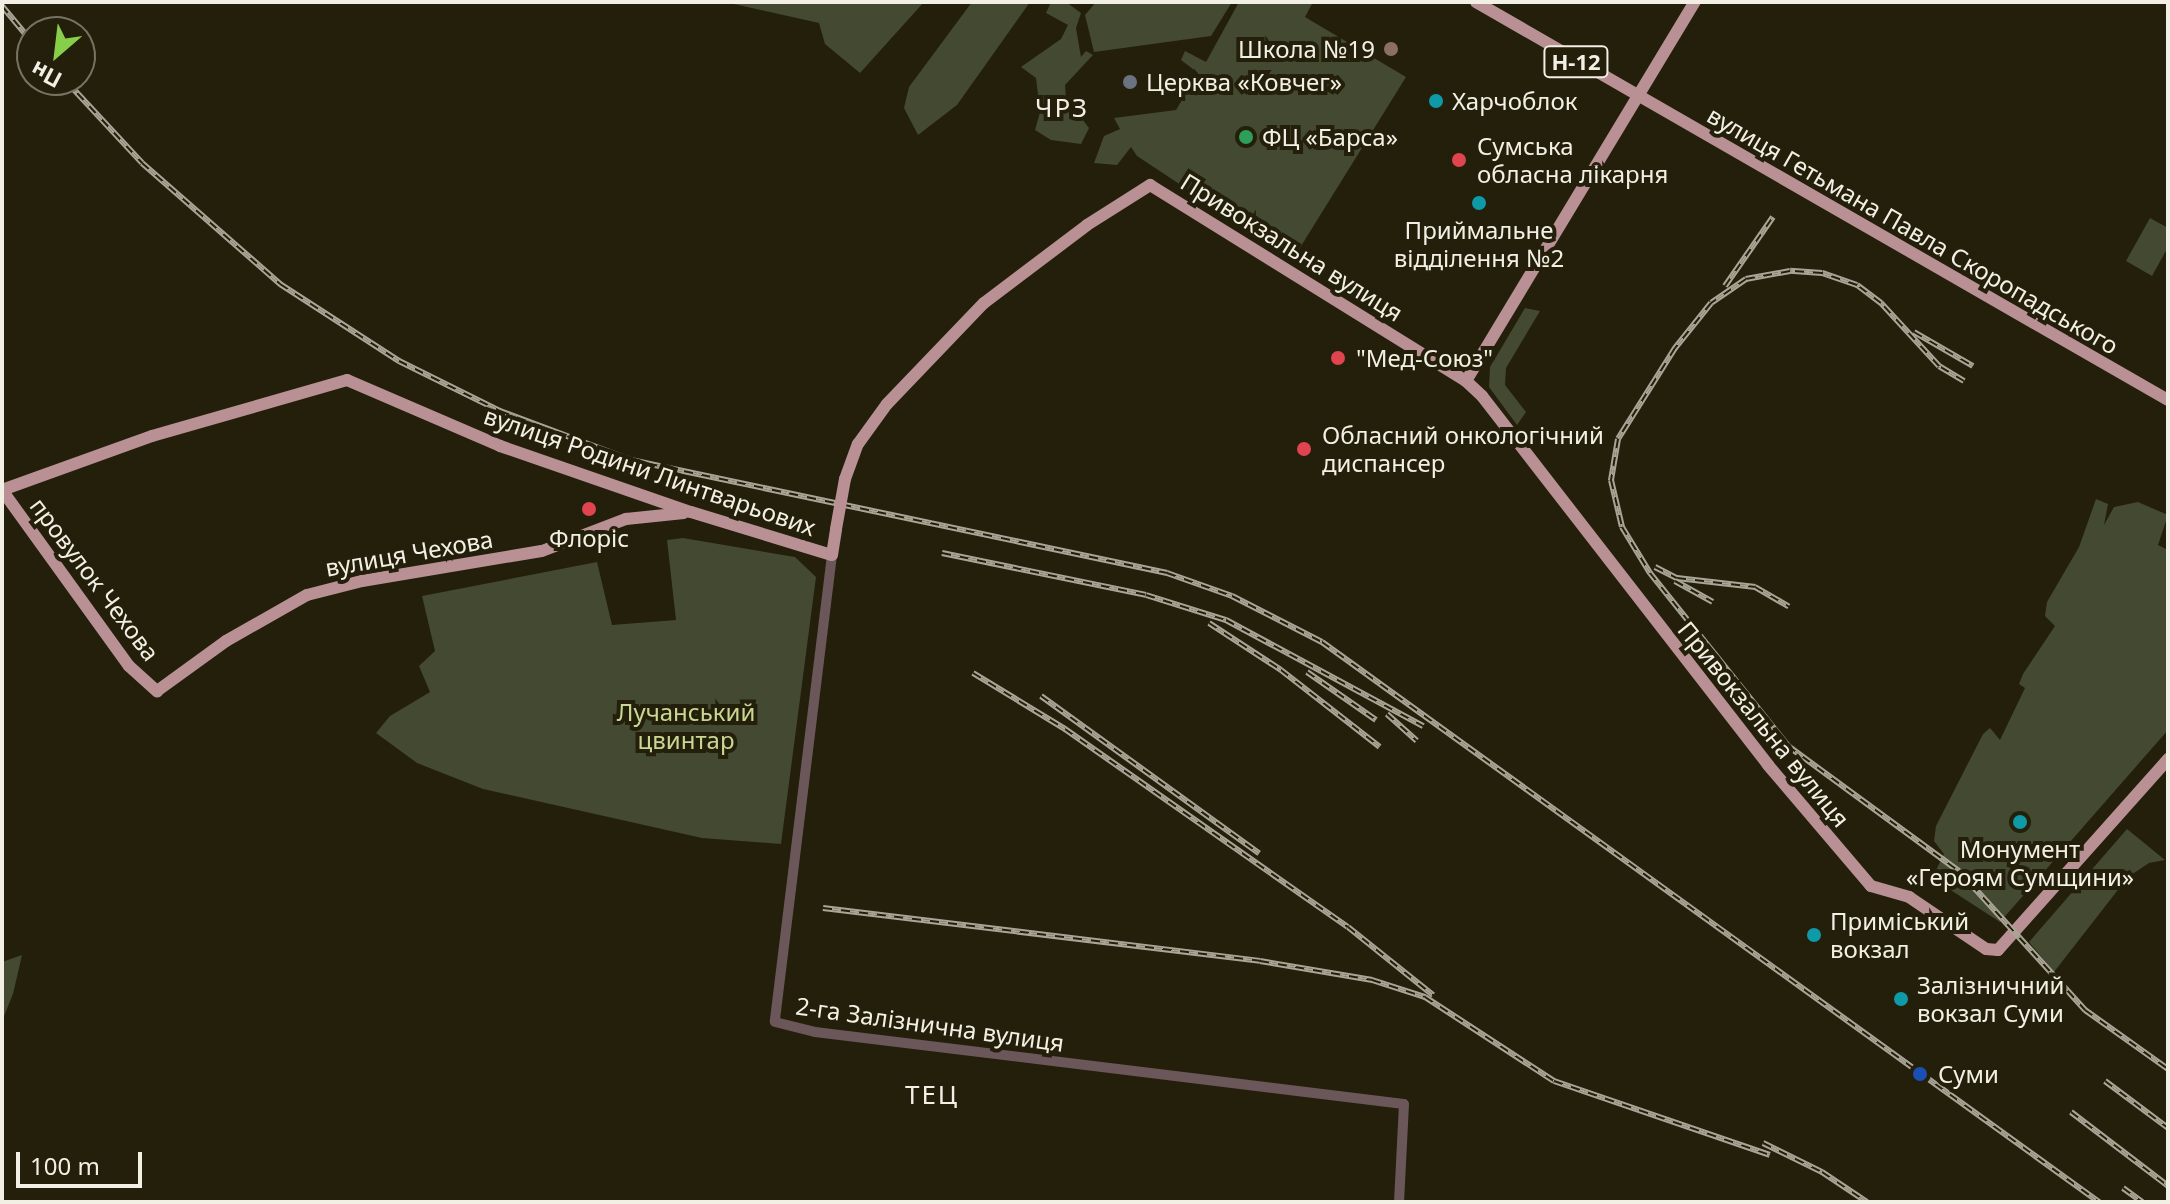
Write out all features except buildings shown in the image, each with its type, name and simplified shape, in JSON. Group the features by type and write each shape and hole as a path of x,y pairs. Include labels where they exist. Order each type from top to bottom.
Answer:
{"main road":[{"name":"Н-12","path":"1466,381 1636,97 1476,2"},
{"path":"1636,97 1695,2"},
{"name":"вулиця Гетьмана Павла Скоропадського","path":"1636,97 2168,400"},
{"name":"Привокзальна вулиця","path":"832,555 845,479 868,428 924,363 984,303 1087,225 1150,185 1466,381 1860,879 1909,897 1986,949 2002,948 2168,759"},
{"name":"вулиця Родини Линтварьових","path":"2,490 152,436 347,380 500,446 691,512 832,555"},
{"name":"провулок Чехова","path":"2,490 129,666 157,691"},
{"name":"вулиця Чехова","path":"157,691 226,641 307,595 362,581 542,551 626,519 691,512"}],"street":[{"name":"2-га Залізнична вулиця","path":"832,555 775,1022 829,1034 1404,1104 1399,1202"}],"green space":[{"path":"725,2 924,2 860,73 825,44 819,23"},
{"path":"972,2 1030,2 957,105 918,135 904,108 909,87"},
{"path":"1051,2 1066,2 1081,13 1076,28 1081,57 1086,51 1093,55 1065,85 1066,98 1089,128 1081,144 1051,140 1035,130 1040,112 1036,78 1021,67 1061,39 1068,25 1046,13"},
{"path":"1096,2 1232,2 1211,36 1094,52 1085,15"},
{"name":"ФЦ «Барса»","path":"1239,2 1313,2 1305,17 1406,77 1293,259 1137,156 1131,147 1117,165 1094,163 1104,136 1120,129 1114,118 1176,110 1198,73 1181,60 1185,51 1206,62"},
{"path":"2150,218 2168,228 2168,247 2152,276 2126,261"},
{"path":"1525,308 1540,311 1506,368 1505,385 1526,412 1517,425 1489,387 1490,367"},
{"path":"2096,499 2108,504 2104,525 2114,507 2138,502 2168,515 2158,545 2168,550 2168,730 2000,922 1932,878 1944,854 1934,841 1936,826 1983,734 1990,728 2000,740 2025,688 2019,684 2023,674 2055,626 2045,616 2047,602 2079,547"},
{"name":"Лучанський цвинтар","path":"683,538 795,557 816,577 781,844 702,838 483,789 417,763 376,733 390,716 430,692 419,666 435,651 422,596 597,562 612,625 676,620 667,540"},
{"path":"2127,829 2165,860 2149,863 2128,877 2054,972 2029,942"},
{"path":"22,955 13,994 2,1021 2,962"}],"railway":[{"path":"2,6 16,23"},
{"path":"80,96 142,163 280,284 399,361 500,411 631,460 1167,573 1232,596 1322,642 2099,1202"},
{"path":"1725,286 1773,217"},
{"path":"1964,381 1939,366 1881,303 1857,285 1822,273 1790,271 1746,279 1711,303 1675,348 1618,439 1611,480 1622,527 1650,573 1788,746 1959,871 2085,1010 2168,1069"},
{"path":"1914,332 1973,366"},
{"path":"942,553 1146,595 1226,620 1423,726"},
{"path":"1655,567 1677,578 1755,587 1789,607"},
{"path":"1675,581 1713,602"},
{"path":"1209,623 1281,670 1380,747"},
{"path":"1307,672 1376,720"},
{"path":"973,673 1065,729 1348,927 1433,995"},
{"path":"1041,696 1259,853"},
{"path":"1387,714 1417,741"},
{"path":"823,908 1260,961 1372,980 1425,997 1554,1081 1770,1155"},
{"path":"2105,1081 2168,1128"},
{"path":"2071,1112 2168,1186"},
{"path":"1763,1143 1822,1172 1867,1202"},
{"path":"2123,1188 2142,1202"}],"place":[{"name":"Школа №19","path":"1391,49"},
{"name":"Церква «Ковчег»","path":"1130,82"},
{"name":"Харчоблок","path":"1436,101"},
{"name":"ФЦ «Барса»","path":"1246,137"},
{"name":"Сумська обласна лікарня","path":"1459,160"},
{"name":"Приймальне відділення №2","path":"1479,203"},
{"name":"\"Мед-Союз\"","path":"1338,358"},
{"name":"Обласний онкологічний диспансер","path":"1304,449"},
{"name":"Флоріс","path":"589,509"},
{"name":"Монумент «Героям Сумщини»","path":"2020,822"},
{"name":"Приміський вокзал","path":"1814,935"},
{"name":"Залізничний вокзал Суми","path":"1901,999"},
{"name":"Суми","path":"1920,1074"}],"district":[{"name":"ЧРЗ","path":"1062,108"},
{"name":"ТЕЦ","path":"932,1095"}]}
